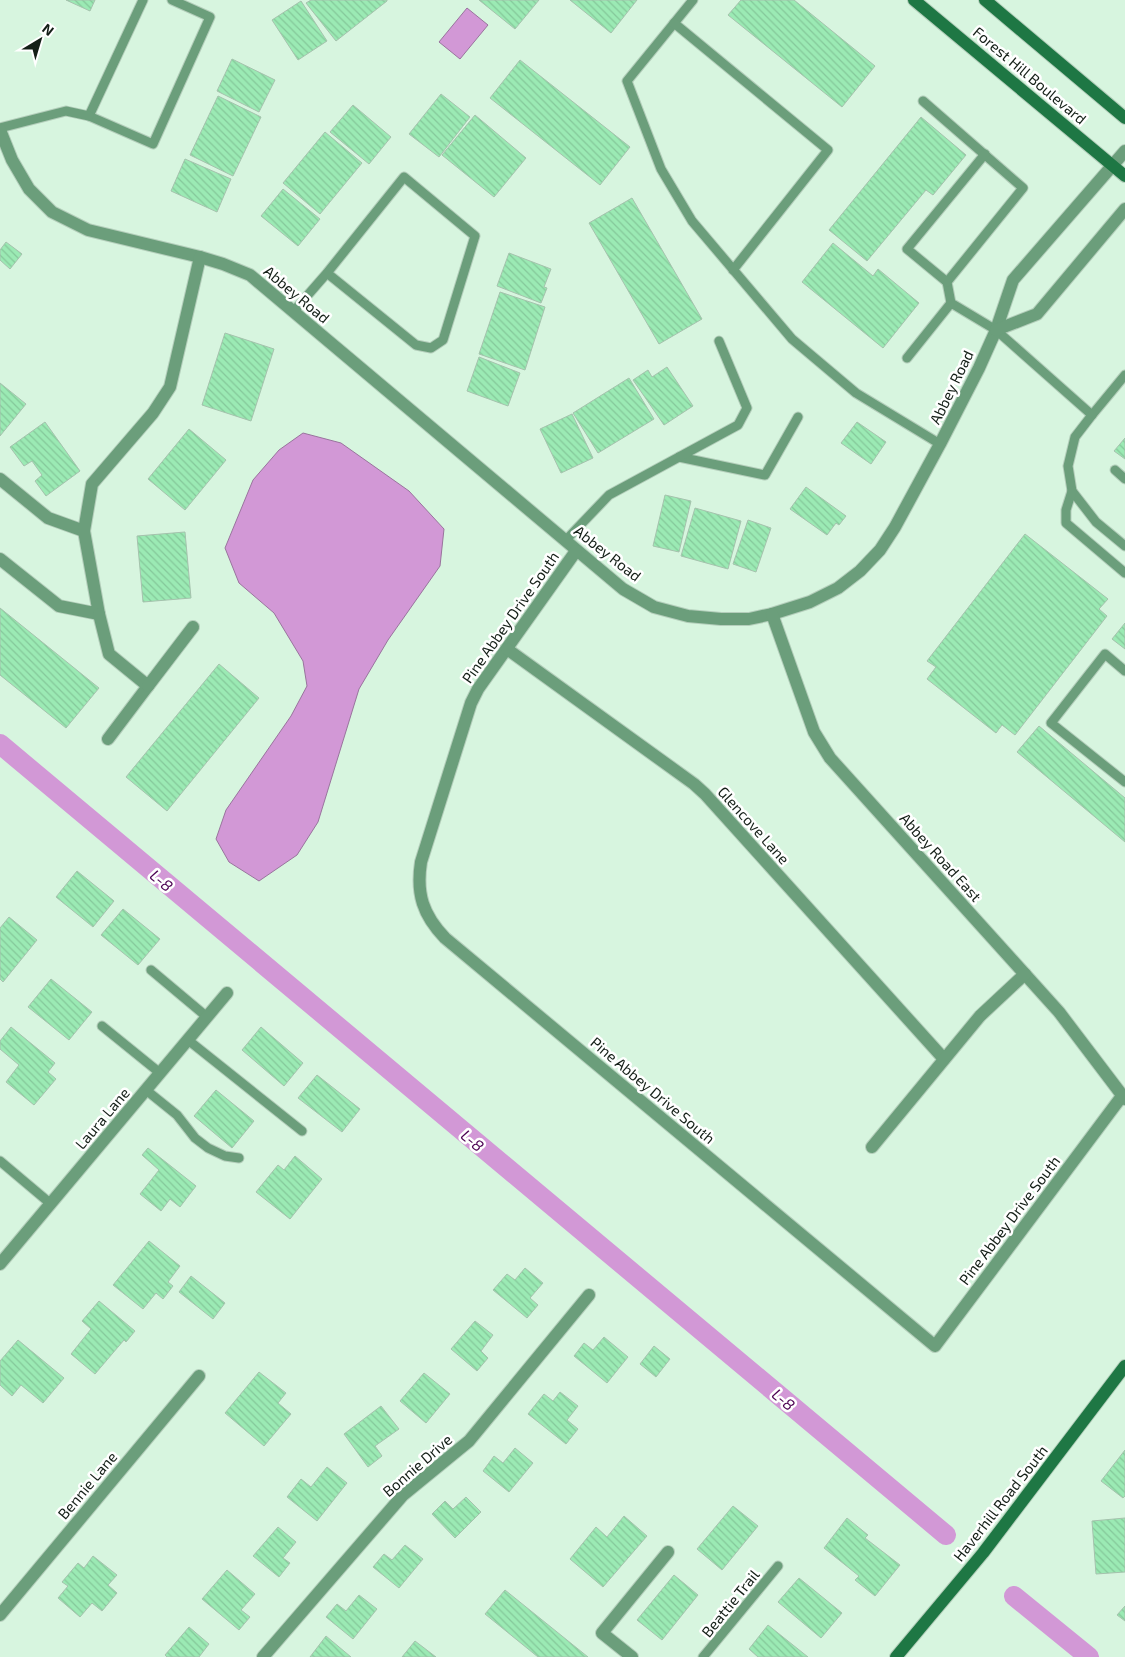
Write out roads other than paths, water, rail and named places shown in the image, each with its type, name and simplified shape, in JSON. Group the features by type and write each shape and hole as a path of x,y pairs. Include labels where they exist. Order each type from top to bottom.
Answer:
{"main road":[{"name":"Forest Hill Boulevard","path":"914,0 1125,176"},
{"name":"Forest Hill Boulevard","path":"985,0 1125,118"},
{"name":"Haverhill Road South","path":"896,1657 983,1553 1125,1366"}],"street":[{"name":"Abbey Road","path":"0,129 12,160 29,189 52,212 88,230 200,257 250,275 623,589 654,607 688,616 721,619 749,619 810,602 838,588 860,571 880,550 896,527 979,368 996,330 1013,280 1125,151"},
{"path":"996,330 1037,314 1125,209"},
{"path":"148,686 109,654 99,614 84,531 92,484 152,413 170,387 200,257"},
{"path":"0,479 48,518 84,531"},
{"name":"Pine Abbey Drive South","path":"576,551 478,689 471,703 420,862 418,876 419,890 428,916 435,928 445,938 935,1346 1124,1098"},
{"path":"0,558 58,606 99,614"},
{"name":"Abbey Road East","path":"772,614 814,732 830,758 1059,1012 1124,1098"},
{"path":"108,739 194,627"},
{"name":"Glencove Lane","path":"507,649 694,784 705,794 944,1059"},
{"path":"872,1147 980,1016 1025,974"},
{"name":"Laura Lane","path":"0,1264 228,993"},
{"name":"Bonnie Drive","path":"263,1657 403,1495 469,1441 590,1295"},
{"name":"Bennie Lane","path":"0,1615 199,1376"},
{"path":"632,1657 602,1633 668,1552"}],"lane":[{"path":"89,116 143,0"},
{"path":"0,129 66,112 89,116 153,144 210,17 172,0"},
{"path":"693,0 626,81 661,169 692,221 792,339 856,393 940,444"},
{"path":"674,23 828,150 733,270"},
{"path":"923,101 1024,188 947,282"},
{"path":"985,154 908,249 947,282 951,303 996,330 1092,415"},
{"path":"293,312 404,177 475,236 443,340 431,348 416,345 327,273"},
{"path":"907,358 951,303"},
{"path":"565,541 609,495 738,424 747,408 719,340"},
{"path":"1125,374 1075,438 1068,466 1072,491 1066,510 1066,523 1125,573"},
{"path":"679,457 765,475 798,417"},
{"path":"1115,470 1125,479"},
{"path":"1072,491 1096,522 1125,546"},
{"path":"1125,671 1105,654 1051,723 1125,782"},
{"path":"151,970 208,1017"},
{"path":"102,1026 160,1073"},
{"path":"188,1040 302,1132"},
{"path":"146,1090 177,1114 195,1138 208,1148 225,1156 239,1158"},
{"path":"0,1161 51,1204"},
{"name":"Beattie Trail","path":"703,1657 778,1566"}],"waterway":[{"name":"L-8","path":"0,744 946,1535"},
{"name":"L-8","path":"1014,1596 1089,1657"}]}
